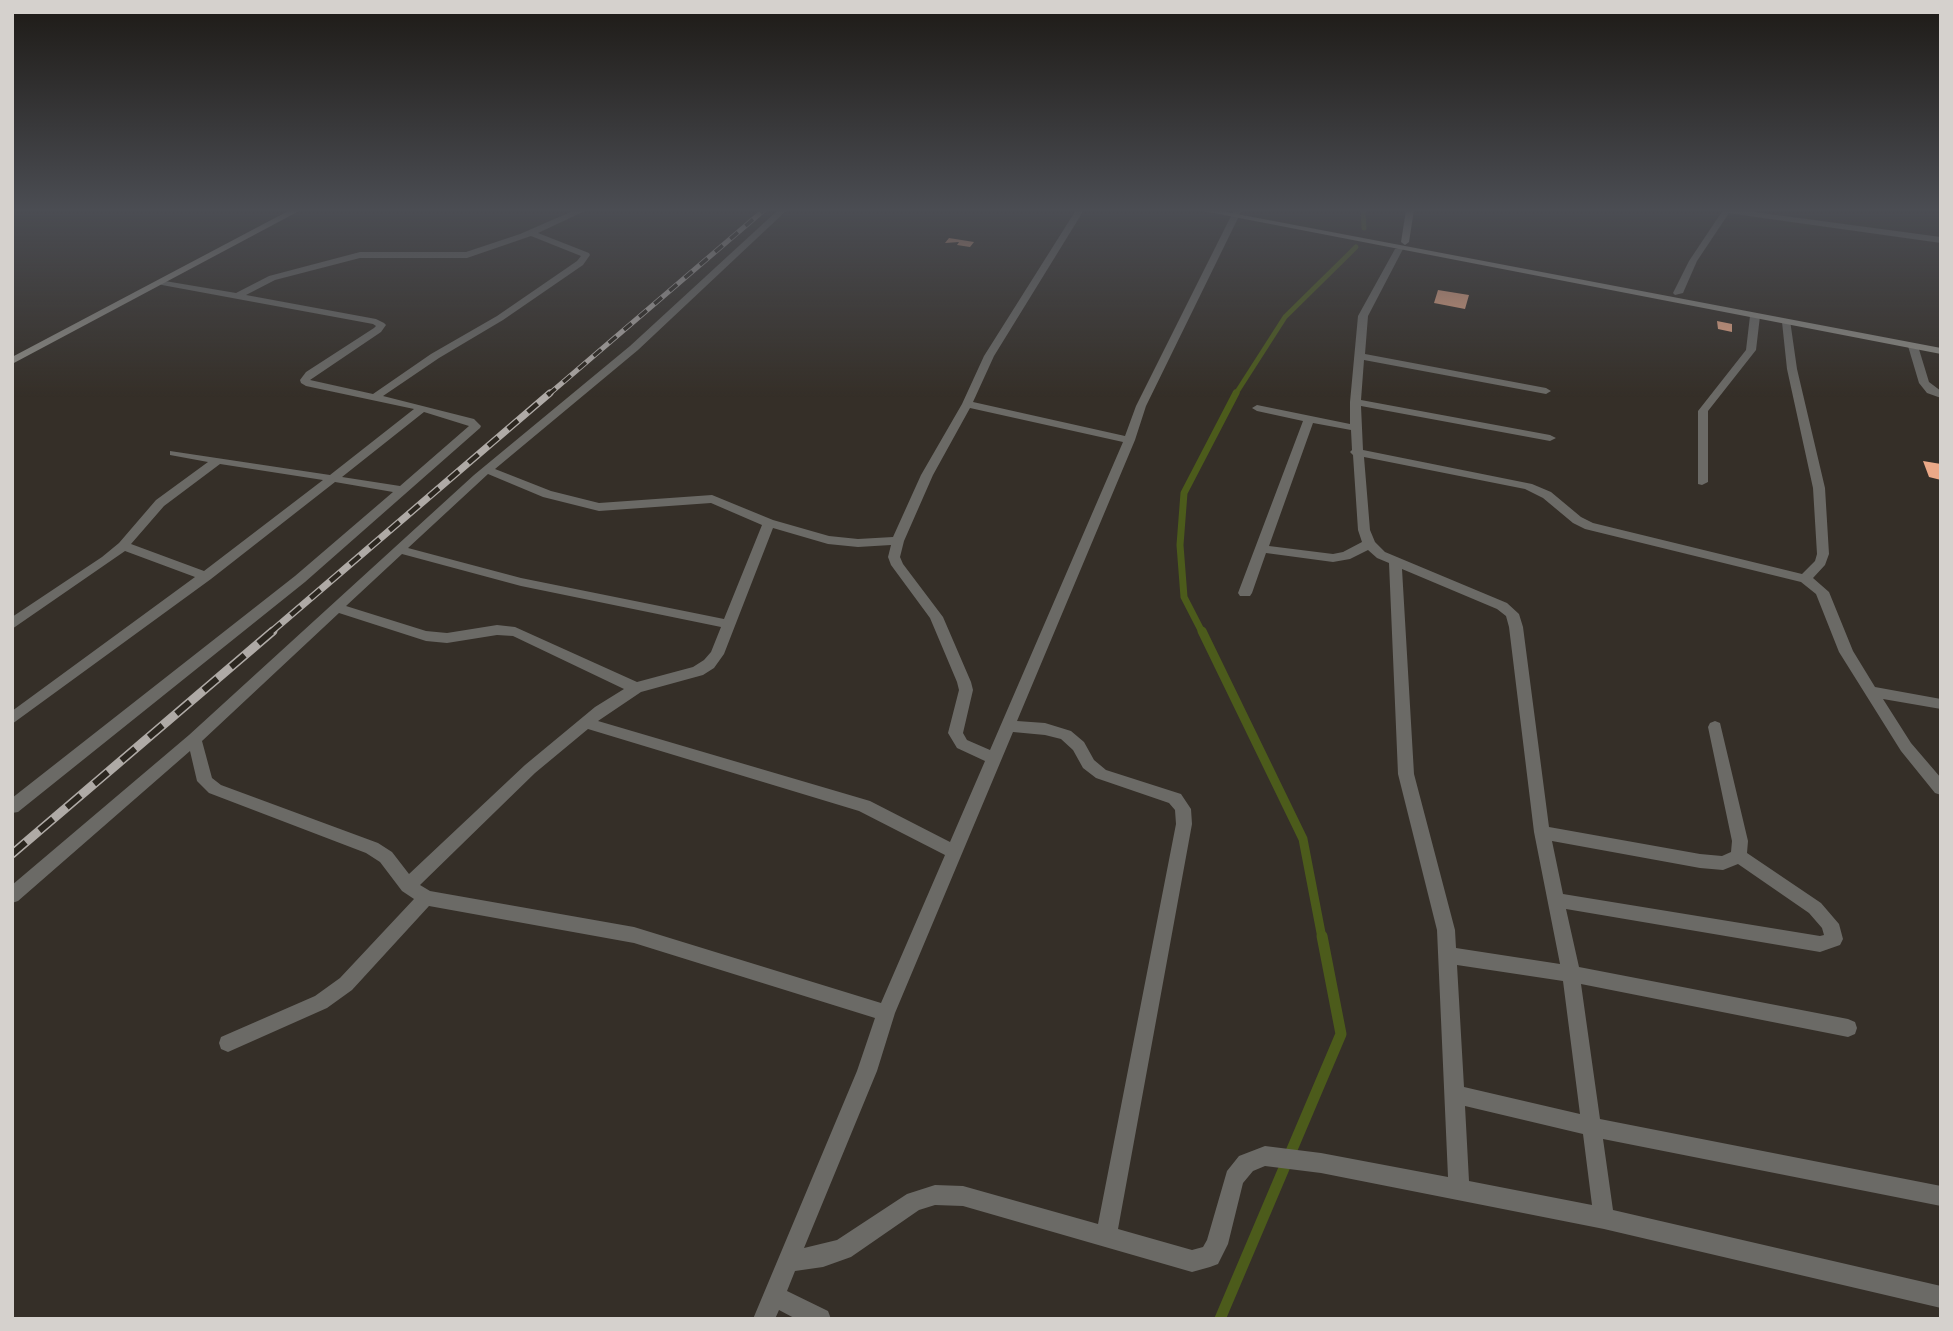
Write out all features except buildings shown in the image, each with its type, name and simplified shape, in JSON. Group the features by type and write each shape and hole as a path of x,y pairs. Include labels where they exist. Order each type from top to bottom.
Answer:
{"street":[{"path":"12,361 181,272"},
{"path":"237,296 272,278 294,272"},
{"path":"374,398 567,272"},
{"path":"12,896 194,739 487,470 640,343 716,272"},
{"path":"993,758 962,744 955,733 966,690 964,681 936,617 897,565 894,557 898,541 927,475 967,404 989,356 1041,272"},
{"path":"764,1319 867,1071 886,1013 1129,440 1141,406 1207,272"},
{"path":"1387,272 1366,309 1355,401 1356,452 1364,530 1368,544 1395,563 1502,606 1511,614 1516,627 1542,832 1571,974 1604,1218"},
{"path":"1537,272 1941,351"},
{"path":"1558,272 1941,342"},
{"path":"1678,293 1688,272"},
{"path":"12,807 300,579 476,426 470,421 422,408 306,383 305,380 370,336 381,325 376,322 162,282"},
{"path":"1702,481 1703,411 1705,405 1751,350 1755,316"},
{"path":"1787,322 1792,369 1819,488 1823,554 1821,562 1805,579"},
{"path":"1913,346 1924,383 1931,391 1941,395"},
{"path":"1360,356 1546,391"},
{"path":"1355,401 1550,438"},
{"path":"967,404 1129,440"},
{"path":"12,719 206,576 422,408"},
{"path":"1257,408 1356,428"},
{"path":"1245,593 1309,419"},
{"path":"1356,452 1528,486 1548,495 1577,520 1589,526 1805,579 1822,592 1846,652 1906,747 1941,789"},
{"path":"174,453 404,490"},
{"path":"12,624 123,546 160,503 218,460"},
{"path":"487,470 547,494 599,507 712,499 769,523 828,540 858,543 898,541"},
{"path":"408,886 530,769 585,723 636,688 698,671 709,664 717,654 769,523"},
{"path":"1263,549 1333,558 1346,556 1368,544"},
{"path":"123,546 206,576"},
{"path":"400,550 522,582 728,624"},
{"path":"1395,563 1406,775 1441,905 1447,955 1459,1189"},
{"path":"337,608 426,636 447,639 497,630 515,632 636,688"},
{"path":"1871,691 1941,704"},
{"path":"585,723 864,806 954,852"},
{"path":"1007,726 1045,729 1066,735 1079,746 1088,764 1101,774 1175,798 1184,810 1184,824 1105,1238"},
{"path":"1715,727 1740,841 1739,856"},
{"path":"194,739 205,781 215,789 372,848 386,857 408,886 426,898 634,935 886,1013"},
{"path":"1542,832 1700,861 1723,863 1739,856"},
{"path":"1556,900 1820,944 1834,939 1830,924 1815,908 1739,856"},
{"path":"228,1043 321,1002 346,984 426,898"},
{"path":"1447,955 1571,974 1848,1028"},
{"path":"1454,1094 1593,1128 1941,1196"},
{"path":"789,1261 823,1256 843,1249 914,1202 935,1195 963,1196 1192,1261 1210,1256 1217,1244 1234,1178 1246,1163 1265,1156 1321,1163 1604,1218 1941,1297"},
{"path":"774,1296 820,1319"}],"waterway":[{"path":"1235,395 1285,317 1331,272"},
{"path":"1202,632 1184,597 1180,545 1184,493 1236,393"},
{"path":"1202,631 1303,839 1322,938"},
{"path":"1220,1319 1341,1034 1322,936"}],"railway":[{"path":"548,395 691,272"},
{"path":"271,632 550,393"},
{"path":"12,854 273,631"}]}
